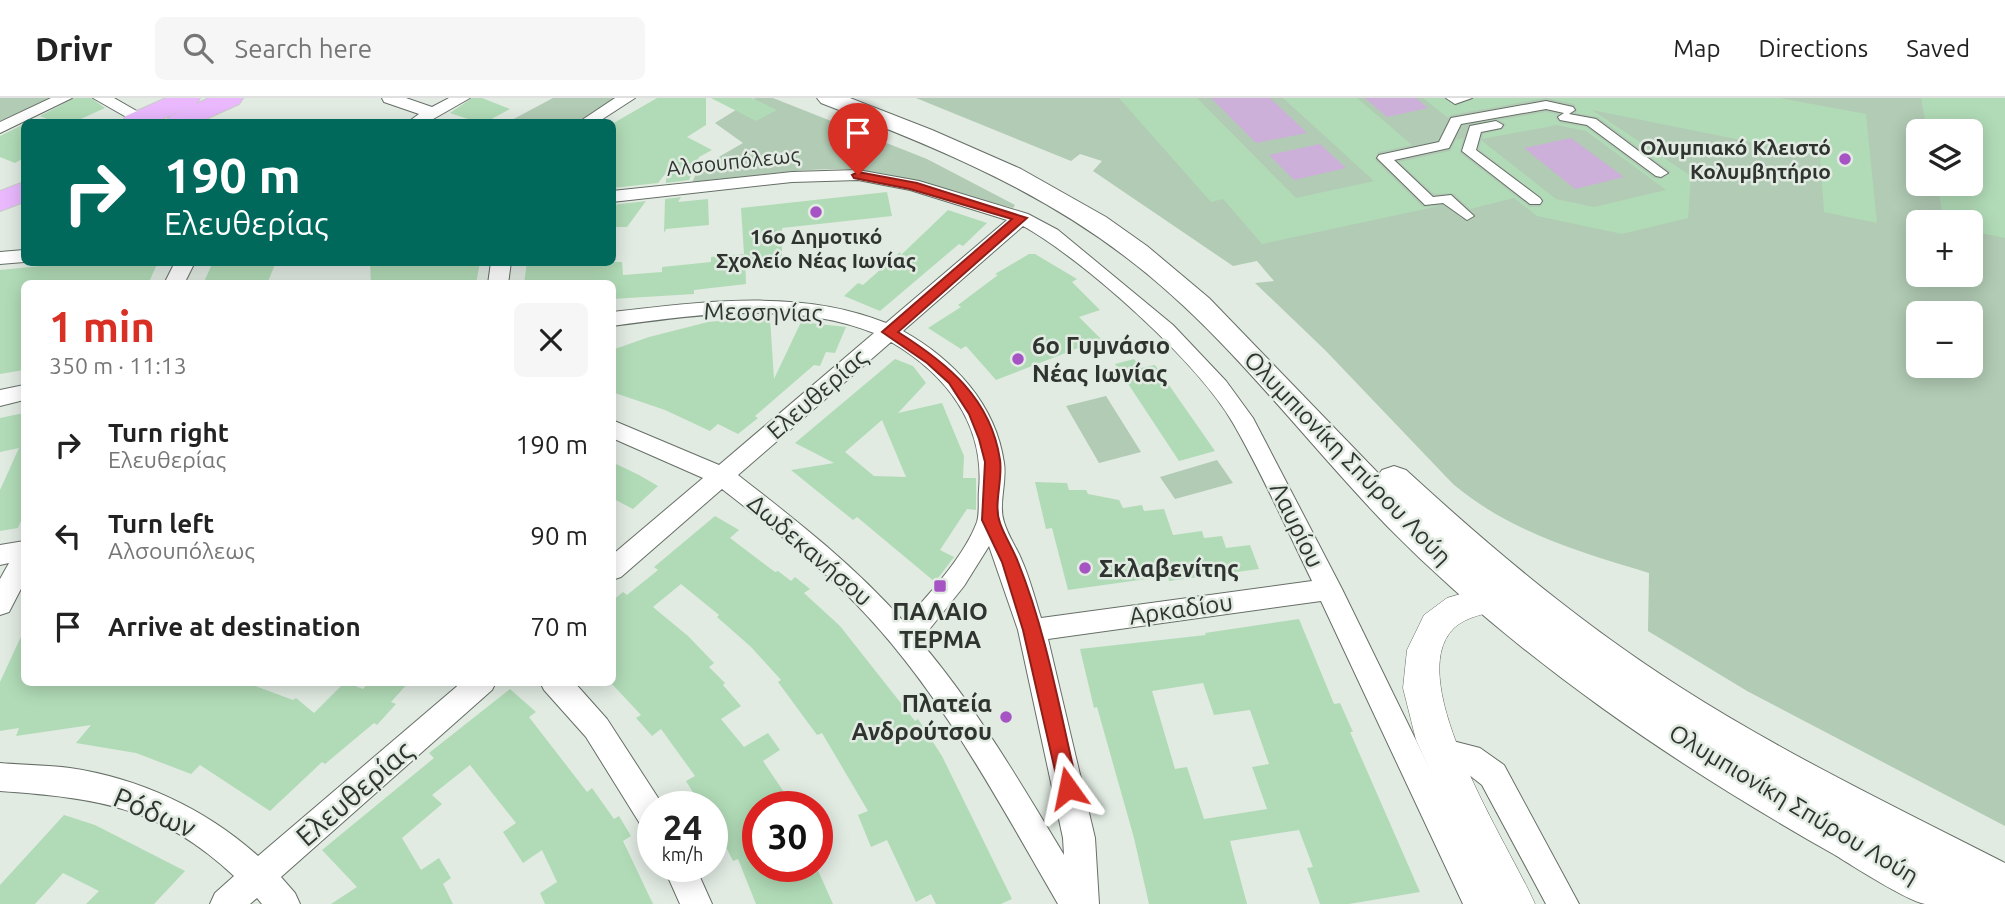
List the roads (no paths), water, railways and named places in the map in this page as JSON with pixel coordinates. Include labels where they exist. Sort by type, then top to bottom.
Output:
[{"type":"main road","points":[[131,119],[166,98]]},
{"type":"main road","points":[[132,119],[187,98]]},
{"type":"main road","points":[[169,119],[213,98]]},
{"type":"main road","points":[[185,119],[230,98]]},
{"type":"main road","name":"Ολυμπιονίκη Σπύρου Λούη","points":[[829,98],[946,143],[1024,179],[1124,241],[1208,313],[1395,513],[1492,599],[1609,690],[1703,753],[1817,821],[1968,904]]},
{"type":"main road","name":"Ολυμπιονίκη Σπύρου Λούη","points":[[863,98],[970,140],[1037,170],[1122,220],[1210,287],[1366,452],[1424,508],[1574,634],[1707,726],[1874,820],[2005,887]]},
{"type":"street","points":[[0,128],[64,98]]},
{"type":"street","points":[[101,98],[128,119]]},
{"type":"street","points":[[390,98],[434,113]]},
{"type":"street","points":[[422,119],[462,98]]},
{"type":"street","points":[[592,119],[627,98]]},
{"type":"street","points":[[1452,98],[1466,98]]},
{"type":"street","points":[[1518,98],[1591,122],[1661,173]]},
{"type":"street","points":[[1467,216],[1446,198],[1430,202],[1384,158],[1444,145],[1456,121],[1546,105],[1567,114]]},
{"type":"street","points":[[1535,201],[1469,151],[1475,129],[1550,114],[1567,114]]},
{"type":"street","name":"Αλσουπόλεως","points":[[616,197],[792,177],[858,175],[912,185],[1021,218]]},
{"type":"street","name":"Ελευθερίας","points":[[616,567],[1021,218]]},
{"type":"street","name":"Λαυρίου","points":[[1021,218],[1051,234],[1166,330],[1218,386],[1242,418],[1262,452],[1480,904]]},
{"type":"street","points":[[0,258],[21,256]]},
{"type":"street","name":"Μεσσηνίας","points":[[617,320],[711,308],[776,307],[837,314],[889,332],[943,369],[963,392],[976,414],[993,462],[990,520],[969,559],[946,592],[905,640]]},
{"type":"street","points":[[0,397],[21,394]]},
{"type":"street","name":"Δωδεκανήσου","points":[[616,430],[722,476],[838,568],[905,640],[990,760],[1076,904]]},
{"type":"street","name":"Μεσσηνίας","points":[[990,520],[1010,562],[1032,630],[1079,838],[1083,904]]},
{"type":"street","points":[[0,555],[21,552]]},
{"type":"street","points":[[0,604],[21,565]]},
{"type":"street","name":"Αρκαδίου","points":[[1032,630],[1329,589]]},
{"type":"street","points":[[1492,599],[1457,608],[1440,619],[1430,634],[1423,655],[1421,688],[1427,718],[1441,751],[1514,904]]},
{"type":"street","name":"Ελευθερίας","points":[[226,904],[477,686]]},
{"type":"street","points":[[559,686],[571,696],[637,792]]},
{"type":"street","points":[[1441,751],[1457,752],[1483,765],[1493,775],[1563,904]]},
{"type":"street","name":"Ρόδων","points":[[0,777],[72,782],[141,799],[199,827],[259,875],[284,904]]},
{"type":"street","points":[[686,882],[696,904]]},
{"type":"place","name":"Ολυμπιακό Κλειστό Κολυμβητήριο","points":[[1845,159]]},
{"type":"place","name":"16ο Δημοτικό Σχολείο Νέας Ιωνίας","points":[[816,212]]},
{"type":"place","name":"6ο Γυμνάσιο Νέας Ιωνίας","points":[[1018,359]]},
{"type":"place","name":"Σκλαβενίτης","points":[[1085,568]]},
{"type":"place","name":"ΠΑΛΑΙΟ ΤΕΡΜΑ","points":[[940,586]]},
{"type":"place","name":"Πλατεία Ανδρούτσου","points":[[1006,717]]}]
